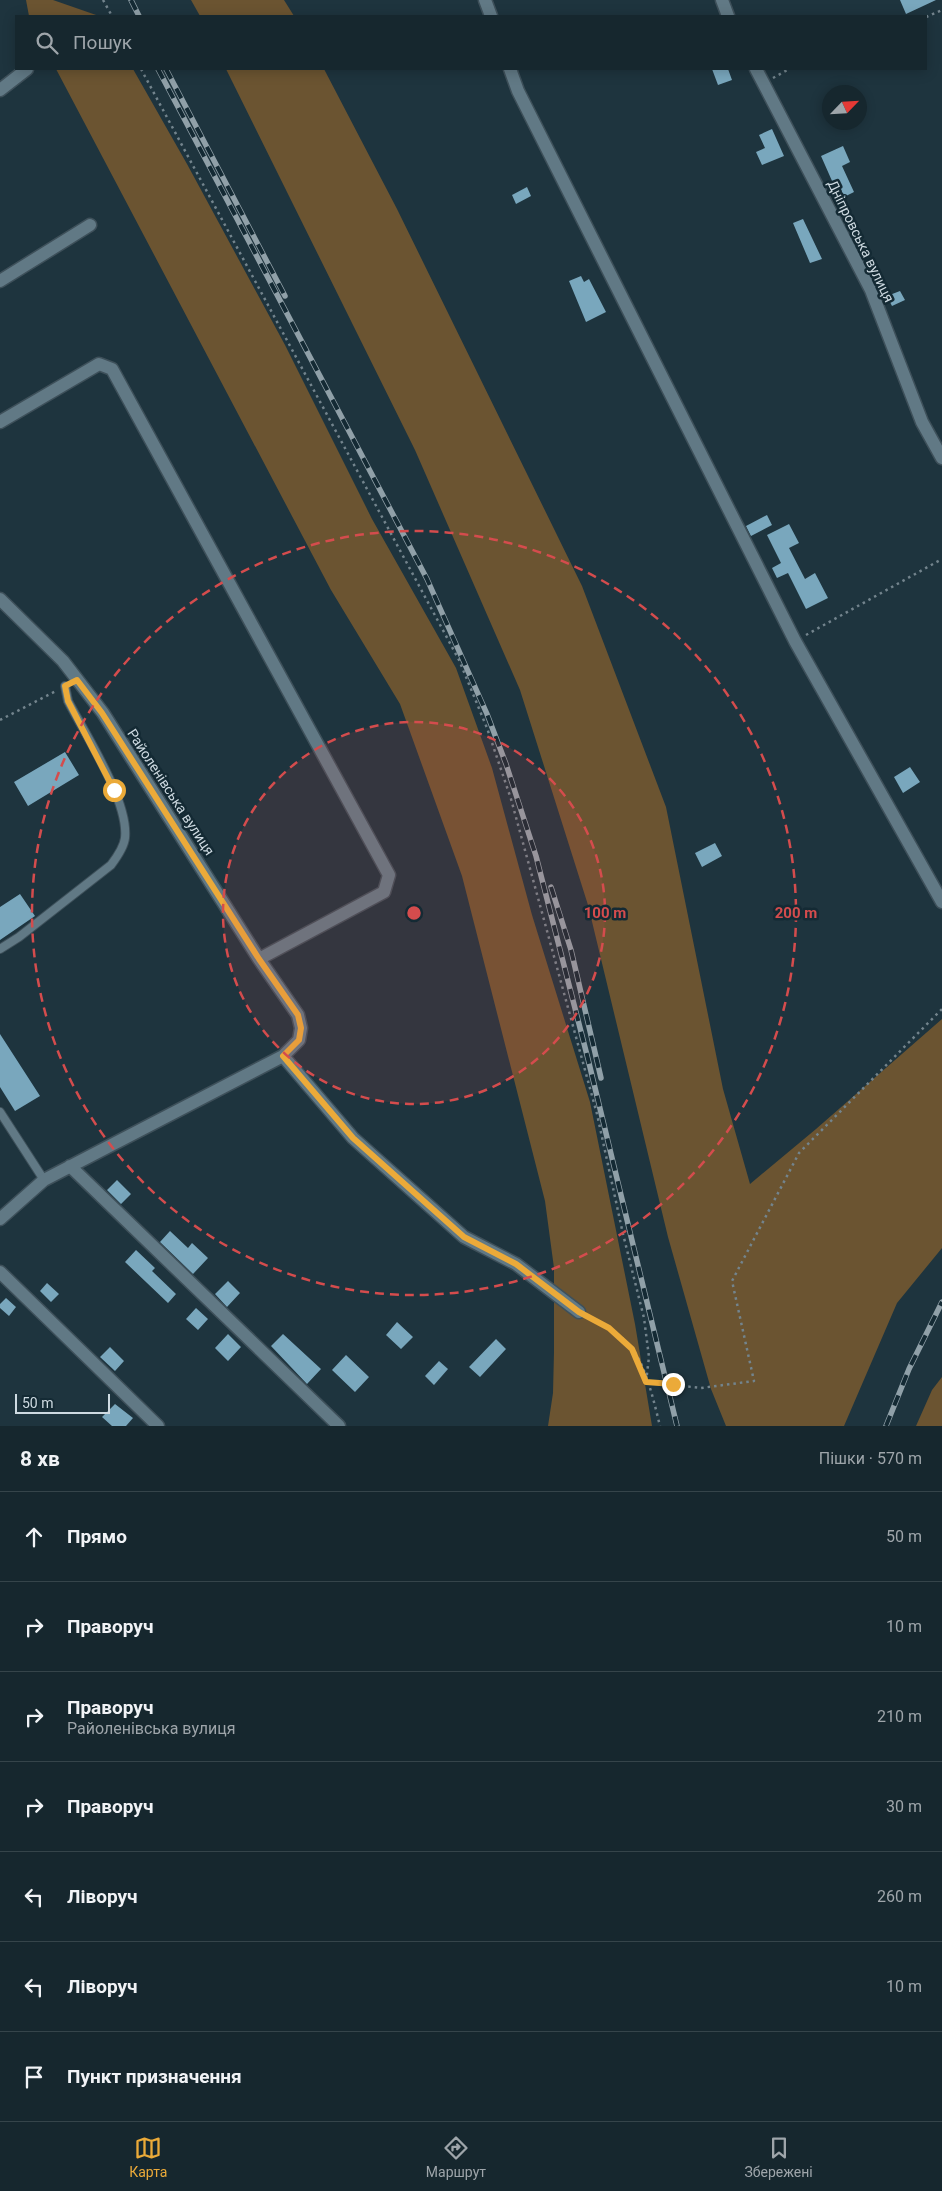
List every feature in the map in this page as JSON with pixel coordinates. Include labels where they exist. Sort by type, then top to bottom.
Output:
[{"type":"street","points":[[485,0],[491,15]]},
{"type":"street","points":[[722,0],[728,15]]},
{"type":"street","points":[[0,90],[26,70]]},
{"type":"street","points":[[510,70],[518,91],[795,641],[942,902]]},
{"type":"street","name":"Дніпровська вулиця","points":[[757,70],[870,290],[922,422],[942,458]]},
{"type":"street","points":[[0,282],[90,225]]},
{"type":"street","points":[[0,422],[99,364],[112,368],[389,875],[384,892],[259,959]]},
{"type":"street","name":"Райоленівська вулиця","points":[[0,600],[62,661],[71,683],[102,713],[259,959],[298,1015],[301,1028],[299,1040],[283,1056]]},
{"type":"street","points":[[0,1219],[44,1180],[283,1056],[353,1138],[464,1237],[516,1264],[579,1312]]},
{"type":"street","points":[[70,1166],[339,1426]]},
{"type":"street","points":[[0,1272],[158,1426]]},
{"type":"lane","points":[[0,949],[19,938],[111,865],[119,855],[125,838],[123,816],[114,790],[68,701],[71,683]]},
{"type":"lane","points":[[0,1112],[44,1180]]},
{"type":"path","points":[[103,0],[111,15]]},
{"type":"path","points":[[927,17],[942,10]]},
{"type":"path","points":[[142,70],[454,653],[487,728],[511,799],[597,1114],[622,1234],[644,1318],[649,1356],[646,1382]]},
{"type":"path","points":[[766,87],[776,74],[786,70]]},
{"type":"path","points":[[795,641],[942,559]]},
{"type":"path","points":[[0,720],[71,683]]},
{"type":"path","points":[[646,1382],[701,1388],[754,1381],[732,1281],[799,1153],[942,1009]]},
{"type":"path","points":[[579,1312],[609,1328],[632,1349],[646,1382],[660,1426]]},
{"type":"shaded area","points":[[26,0],[53,0],[96,15],[29,15]]},
{"type":"shaded area","points":[[191,0],[284,0],[293,15],[199,15]]},
{"type":"shaded area","points":[[57,70],[134,70],[285,345],[372,519],[456,668],[492,768],[532,915],[590,1102],[635,1324],[652,1426],[548,1426],[553,1393],[554,1268],[545,1201],[462,876],[400,704],[331,590]]},
{"type":"shaded area","points":[[226,70],[325,70],[397,209],[582,586],[666,807],[723,1089],[750,1184],[942,1019],[942,1248],[897,1303],[844,1426],[726,1426],[711,1389],[668,1237],[588,905],[520,690],[415,450]]},
{"type":"shaded area","points":[[942,1377],[942,1426],[916,1426],[932,1390]]},
{"type":"building","points":[[900,0],[936,0],[906,14]]},
{"type":"building","points":[[712,70],[728,70],[732,80],[718,85]]},
{"type":"building","points":[[772,129],[784,156],[762,165],[756,152],[765,148],[759,135]]},
{"type":"building","points":[[843,146],[850,162],[842,166],[854,192],[840,199],[821,156]]},
{"type":"building","points":[[527,187],[531,196],[516,204],[512,195]]},
{"type":"building","points":[[803,219],[822,259],[810,263],[793,223]]},
{"type":"building","points":[[581,276],[584,282],[589,279],[606,312],[586,322],[569,281]]},
{"type":"building","points":[[900,291],[905,300],[892,306],[887,296]]},
{"type":"building","points":[[767,515],[772,525],[751,536],[746,526]]},
{"type":"building","points":[[789,524],[799,543],[789,548],[805,579],[815,573],[828,598],[806,609],[788,573],[777,578],[772,568],[781,563],[767,535]]},
{"type":"building","points":[[65,752],[79,775],[28,806],[14,782]]},
{"type":"building","points":[[910,767],[920,782],[903,793],[894,777]]},
{"type":"building","points":[[715,843],[722,856],[702,867],[695,853]]},
{"type":"building","points":[[20,894],[35,916],[0,940],[0,907]]},
{"type":"building","points":[[0,1034],[40,1096],[15,1111],[0,1087]]},
{"type":"building","points":[[117,1180],[131,1194],[121,1204],[107,1190]]},
{"type":"building","points":[[170,1231],[188,1248],[192,1243],[208,1258],[193,1274],[160,1242]]},
{"type":"building","points":[[136,1250],[155,1268],[152,1271],[176,1294],[168,1303],[125,1262]]},
{"type":"building","points":[[228,1281],[240,1293],[227,1307],[215,1294]]},
{"type":"building","points":[[47,1283],[59,1294],[51,1302],[40,1291]]},
{"type":"building","points":[[6,1298],[16,1307],[9,1316],[0,1308],[0,1304]]},
{"type":"building","points":[[196,1308],[208,1319],[198,1330],[186,1319]]},
{"type":"building","points":[[397,1322],[413,1337],[401,1349],[386,1335]]},
{"type":"building","points":[[228,1334],[241,1347],[228,1361],[215,1348]]},
{"type":"building","points":[[283,1334],[321,1369],[307,1384],[271,1346]]},
{"type":"building","points":[[496,1339],[506,1349],[480,1377],[469,1367]]},
{"type":"building","points":[[110,1347],[124,1361],[115,1371],[100,1357]]},
{"type":"building","points":[[346,1355],[369,1377],[355,1392],[332,1370]]},
{"type":"building","points":[[439,1361],[448,1369],[434,1385],[425,1376]]},
{"type":"building","points":[[115,1404],[133,1418],[126,1426],[112,1426],[102,1417]]},
{"type":"railway","points":[[131,0],[138,15]]},
{"type":"railway","points":[[159,70],[427,579],[487,714],[506,764],[536,856],[588,1059],[677,1426]]},
{"type":"railway","points":[[167,70],[285,296]]},
{"type":"railway","points":[[551,887],[571,950],[601,1078]]},
{"type":"railway","points":[[886,1426],[909,1369],[942,1302]]},
{"type":"route","points":[[114,790],[68,701],[65,686],[77,680],[102,713],[259,959],[298,1015],[301,1028],[299,1040],[283,1056],[353,1138],[464,1237],[516,1264],[579,1312],[609,1328],[632,1349],[646,1382],[673,1384]]}]
